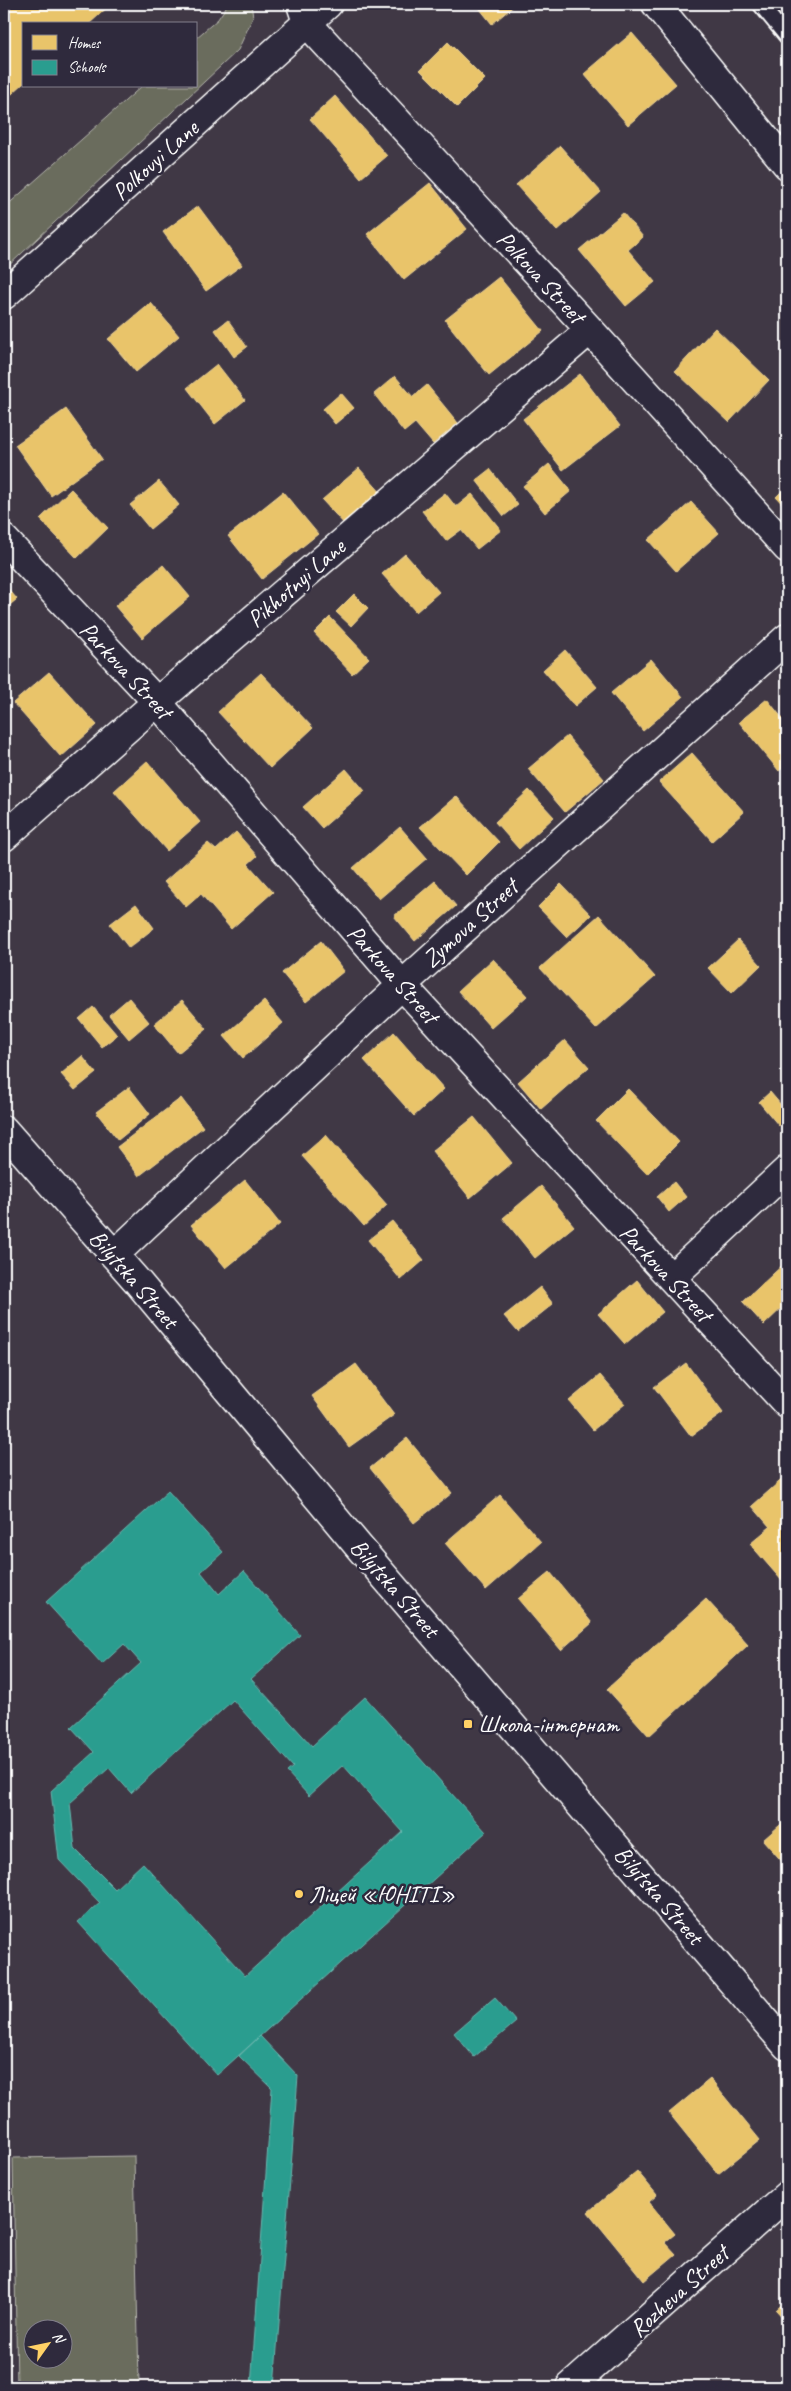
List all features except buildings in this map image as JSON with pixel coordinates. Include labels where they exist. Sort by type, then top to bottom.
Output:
[{"type":"street","name":"Polkovyi Lane","points":[[4,295],[304,13],[328,4]]},
{"type":"street","points":[[656,4],[787,165]]},
{"type":"street","name":"Polkova Street","points":[[304,13],[787,548]]},
{"type":"street","name":"Pikhotnyi Lane","points":[[4,837],[157,702],[590,330]]},
{"type":"street","name":"Parkova Street","points":[[4,539],[157,702],[402,985],[787,1404]]},
{"type":"street","name":"Zymova Street","points":[[114,1255],[402,985],[787,638]]},
{"type":"street","name":"Bilytska Street","points":[[4,1130],[114,1255],[359,1547],[787,2046]]},
{"type":"street","points":[[671,1278],[787,1170]]},
{"type":"street","name":"Rozheva Street","points":[[570,2387],[787,2195]]},
{"type":"lane","points":[[760,4],[787,37]]},
{"type":"green space","points":[[228,4],[251,4],[253,17],[238,50],[198,88],[198,36],[218,19]]},
{"type":"green space","points":[[140,88],[198,88],[4,270],[4,208]]},
{"type":"green space","points":[[134,2156],[139,2384],[17,2387],[13,2158]]},
{"type":"place","name":"Школа-інтернат","points":[[468,1724]]},
{"type":"place","name":"Ліцей «ЮНІТІ»","points":[[299,1894]]}]
